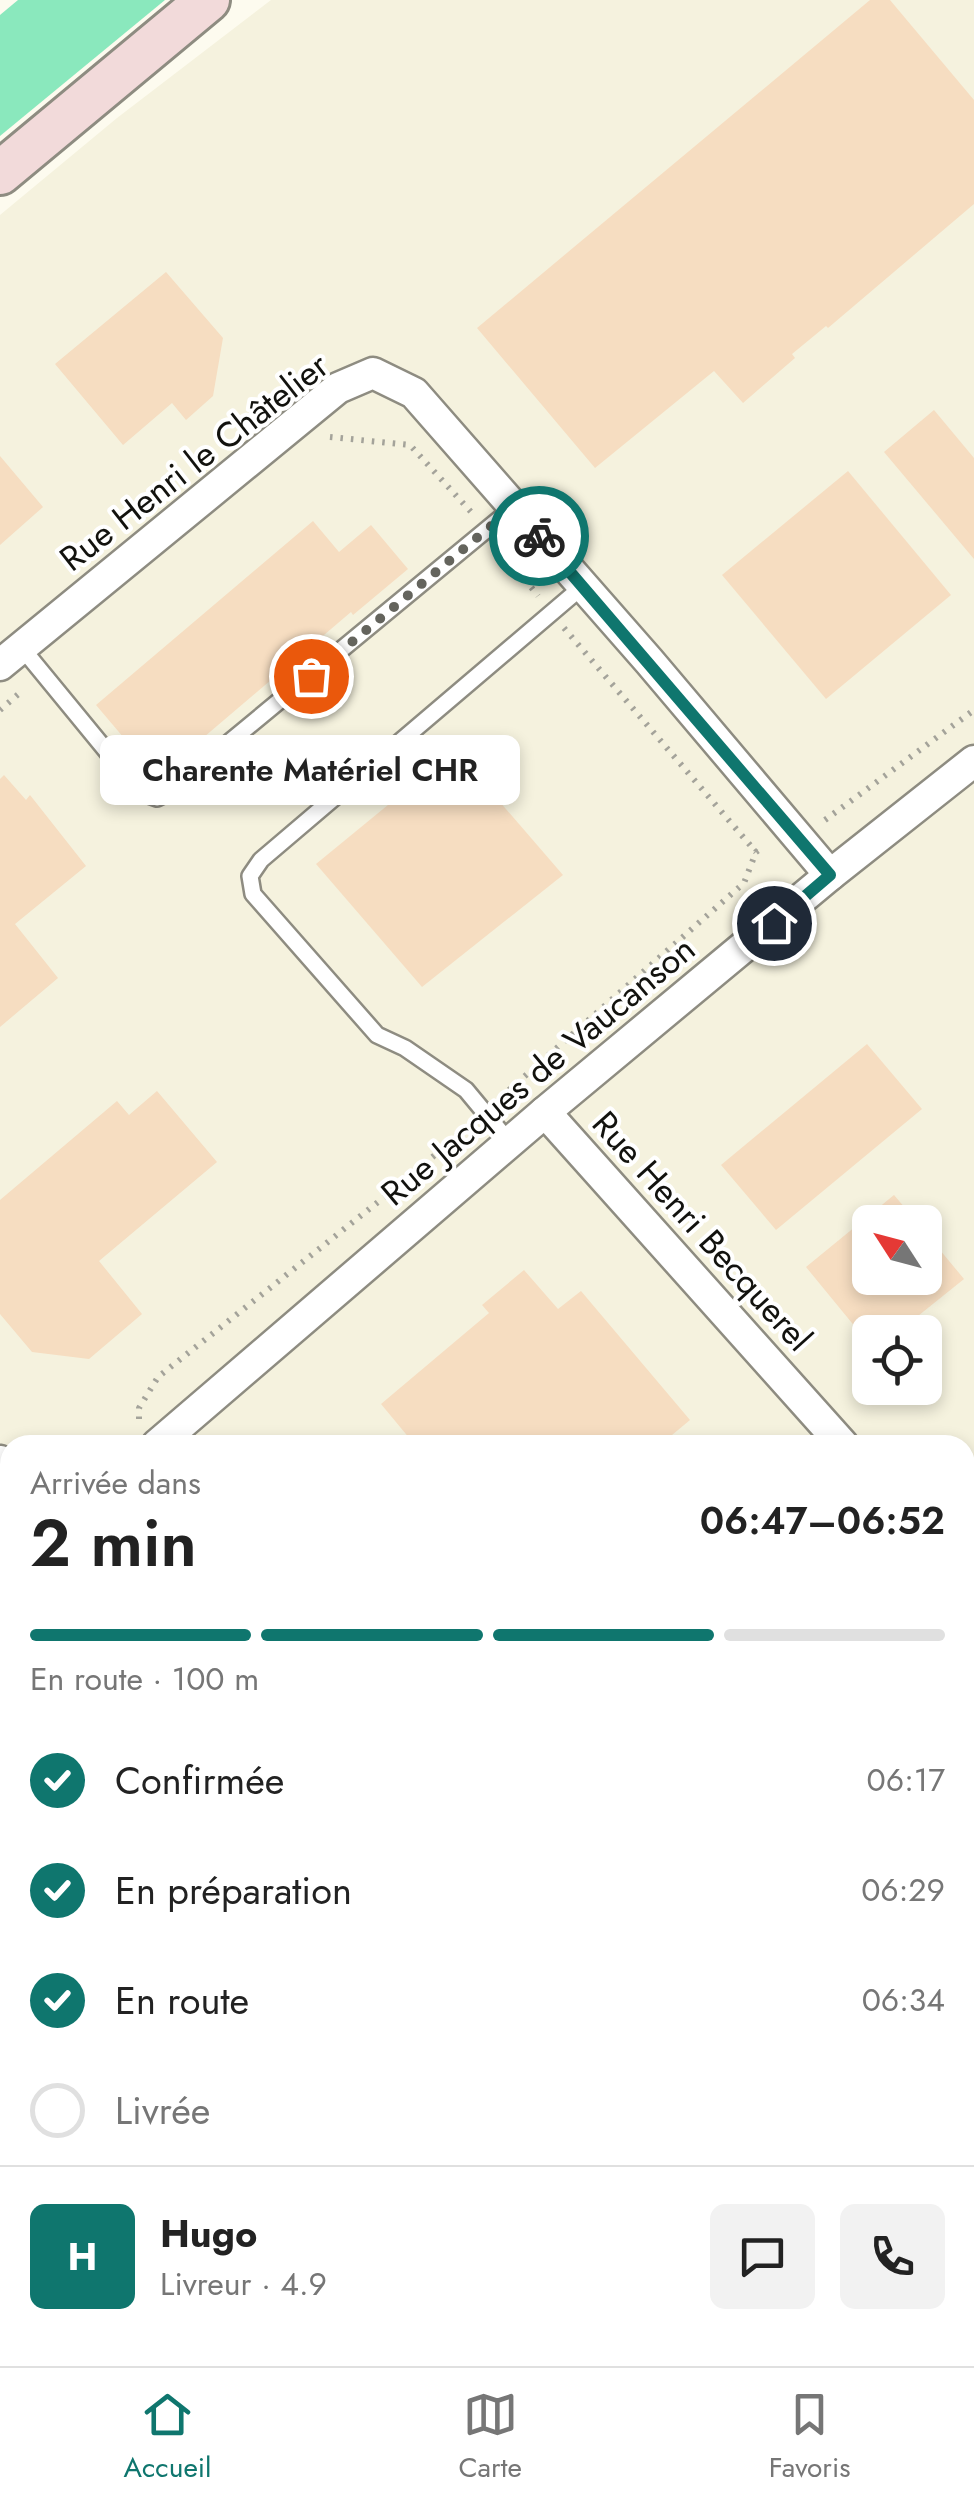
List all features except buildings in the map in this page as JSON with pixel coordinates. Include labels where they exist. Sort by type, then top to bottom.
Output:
[{"type":"street","points":[[0,174],[208,0]]},
{"type":"street","name":"Rue Henri le Châtelier","points":[[11,656],[338,388],[373,374],[414,392],[830,875]]},
{"type":"street","name":"Rue Jacques de Vaucanson","points":[[149,1435],[974,761]]},
{"type":"street","name":"Rue Henri Becquerel","points":[[546,1112],[834,1435]]},
{"type":"lane","points":[[11,656],[132,782],[157,798],[514,507]]},
{"type":"lane","points":[[510,1143],[466,1090],[441,1070],[377,1035],[253,894],[250,876],[261,860],[583,586]]},
{"type":"path","points":[[148,1435],[140,1408],[158,1377],[412,1175],[744,883],[756,852],[790,827],[830,819],[974,710]]},
{"type":"shaded area","points":[[271,0],[974,0],[974,1435],[0,1435],[0,215],[117,118]]},
{"type":"green space","points":[[18,0],[165,0],[0,136],[0,15]]},
{"type":"way so far","points":[[311,676],[514,507],[539,536]]},
{"type":"place","name":"Charente Matériel CHR","points":[[311,676]]},
{"type":"route","points":[[539,536],[830,875],[774,923]]}]
